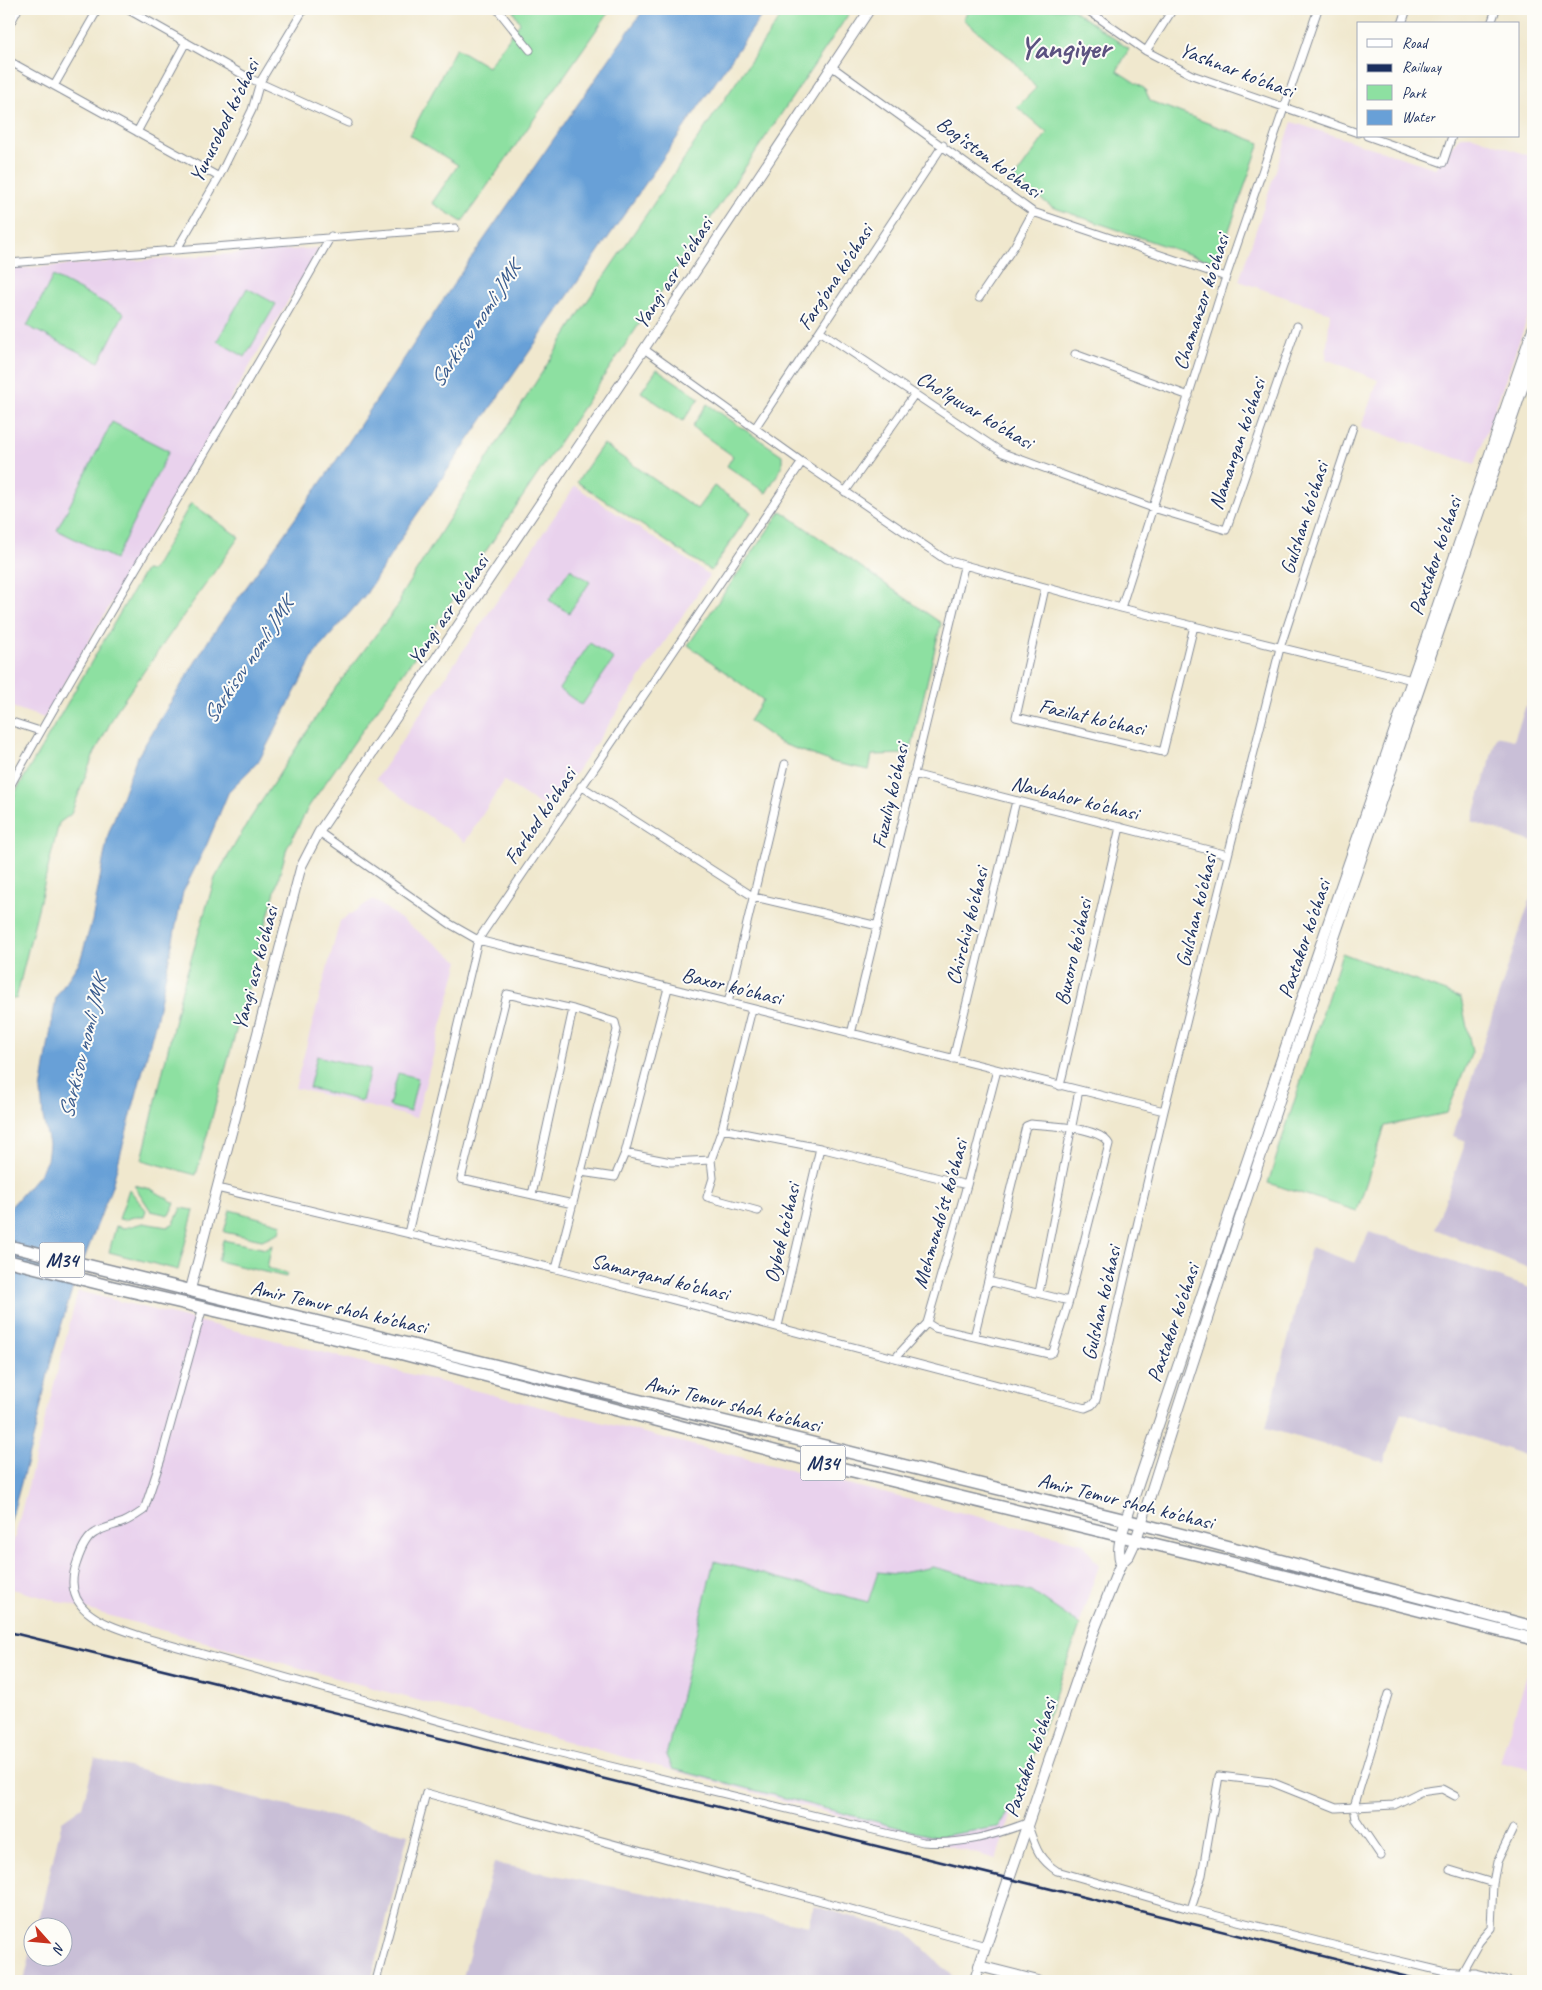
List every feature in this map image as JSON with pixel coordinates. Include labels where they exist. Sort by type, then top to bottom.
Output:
[{"type":"highway","name":"Amir Temur shoh ko'chasi","points":[[9,1246],[116,1274],[1126,1520],[1533,1627]]},
{"type":"highway","name":"Amir Temur shoh ko'chasi","points":[[9,1260],[113,1287],[399,1353],[828,1464],[1533,1639]]},
{"type":"highway","points":[[828,1464],[831,1447]]},
{"type":"main road","name":"Paxtakor ko'chasi","points":[[979,1966],[1093,1633],[1121,1563],[1136,1540],[1533,329]]},
{"type":"main road","name":"Paxtakor ko'chasi","points":[[1121,1563],[1118,1553],[1126,1520],[1417,681],[1533,357]]},
{"type":"main road","points":[[979,1966],[1038,1981]]},
{"type":"street","points":[[9,26],[18,9]]},
{"type":"street","points":[[54,86],[98,9]]},
{"type":"street","points":[[127,9],[260,82],[348,123]]},
{"type":"street","name":"Yunusobod ko'chasi","points":[[177,249],[219,177],[252,110],[260,82],[304,9]]},
{"type":"street","points":[[497,9],[530,50]]},
{"type":"street","name":"Yangi asr ko'chasi","points":[[190,1291],[301,867],[319,832],[870,9]]},
{"type":"street","name":"Yashnar ko'chasi","points":[[1086,9],[1146,50],[1192,75],[1357,133]]},
{"type":"street","points":[[1146,50],[1173,9]]},
{"type":"street","name":"Chamanzor ko'chasi","points":[[1121,608],[1226,278],[1286,108],[1318,9]]},
{"type":"street","points":[[1403,22],[1407,9]]},
{"type":"street","points":[[1492,22],[1496,9]]},
{"type":"street","points":[[137,132],[186,42]]},
{"type":"street","points":[[9,61],[219,177]]},
{"type":"street","name":"Bog‘iston ko'chasi","points":[[831,66],[943,145],[1033,212],[1226,278]]},
{"type":"street","points":[[1373,138],[1443,163],[1451,138]]},
{"type":"street","name":"Farg'ona ko'chasi","points":[[755,428],[943,145]]},
{"type":"street","points":[[979,298],[1015,245],[1033,212]]},
{"type":"street","points":[[9,263],[331,236],[455,228]]},
{"type":"street","points":[[9,788],[40,731],[266,352],[331,236]]},
{"type":"street","name":"Namangan ko'chasi","points":[[1153,508],[1226,530],[1297,326]]},
{"type":"street","name":"Cho‘lquvar ko'chasi","points":[[820,331],[914,395],[1003,452],[1153,508]]},
{"type":"street","points":[[644,349],[802,462],[946,560],[964,567],[1121,608],[1417,681]]},
{"type":"street","points":[[1075,354],[1188,396]]},
{"type":"street","points":[[845,492],[914,395]]},
{"type":"street","name":"Gulshan ko'chasi","points":[[1092,1405],[1096,1400],[1164,1111],[1280,648],[1353,427]]},
{"type":"street","name":"Farhod ko'chasi","points":[[408,1233],[478,940],[802,462]]},
{"type":"street","name":"Fuzuliy ko'chasi","points":[[851,1034],[964,567]]},
{"type":"street","name":"Fazilat ko'chasi","points":[[1045,588],[1016,717],[1163,752],[1194,626]]},
{"type":"street","points":[[9,721],[40,731]]},
{"type":"street","points":[[728,1003],[785,764]]},
{"type":"street","name":"Navbahor ko'chasi","points":[[913,774],[1228,855]]},
{"type":"street","points":[[581,786],[754,897],[878,926]]},
{"type":"street","name":"Chirchiq ko'chasi","points":[[953,1059],[1016,801]]},
{"type":"street","name":"Buxoro ko'chasi","points":[[1060,1086],[1120,827]]},
{"type":"street","name":"Baxor ko'chasi","points":[[319,832],[450,924],[478,940],[1164,1111]]},
{"type":"street","points":[[581,1172],[615,1177],[625,1153],[668,988]]},
{"type":"street","points":[[556,1269],[573,1204],[616,1030],[616,1022],[573,1009],[507,994],[461,1179],[573,1204]]},
{"type":"street","points":[[532,1195],[573,1009]]},
{"type":"street","points":[[752,1009],[722,1129],[711,1160],[713,1178],[707,1197],[758,1211]]},
{"type":"street","name":"Mehmondo'st ko'chasi","points":[[896,1357],[927,1322],[967,1185],[997,1070]]},
{"type":"street","points":[[1038,1293],[1079,1090]]},
{"type":"street","points":[[927,1322],[935,1328],[974,1337],[1049,1354],[1053,1352],[1069,1301],[1108,1144],[1103,1137],[1070,1127],[1031,1124],[1026,1126],[974,1337]]},
{"type":"street","points":[[722,1129],[820,1148],[967,1185]]},
{"type":"street","name":"Oybek ko'chasi","points":[[778,1326],[820,1148]]},
{"type":"street","points":[[625,1153],[671,1162],[711,1160]]},
{"type":"street","name":"Samarqand ko‘chasi","points":[[217,1188],[556,1269],[1085,1408],[1092,1405]]},
{"type":"street","points":[[988,1281],[1069,1301]]},
{"type":"street","points":[[203,1307],[161,1459],[144,1510],[124,1522],[93,1533],[83,1547],[77,1562],[72,1579],[76,1598],[95,1620],[146,1638],[532,1747],[923,1842],[944,1844],[982,1838],[1027,1823],[1037,1852],[1044,1863],[1057,1871],[1191,1909],[1441,1971],[1461,1974],[1474,1973],[1508,1981]]},
{"type":"street","points":[[1381,1856],[1356,1820],[1354,1807],[1388,1694]]},
{"type":"street","points":[[1191,1909],[1202,1875],[1219,1776],[1271,1782],[1336,1808],[1394,1805],[1420,1792],[1442,1790],[1455,1796]]},
{"type":"street","points":[[376,1981],[426,1793],[986,1946]]},
{"type":"street","points":[[1461,1974],[1479,1942],[1490,1928],[1493,1883],[1497,1862],[1513,1829]]},
{"type":"street","points":[[1450,1870],[1493,1883]]},
{"type":"street","points":[[974,1981],[979,1966]]},
{"type":"shaded area","points":[[1292,122],[1435,168],[1458,138],[1479,138],[1533,157],[1533,303],[1475,464],[1361,427],[1378,380],[1326,359],[1330,313],[1239,281]]},
{"type":"shaded area","points":[[319,248],[44,718],[9,706],[9,269]]},
{"type":"shaded area","points":[[575,486],[710,575],[550,811],[504,781],[465,842],[376,779]]},
{"type":"shaded area","points":[[1528,699],[1533,701],[1533,842],[1472,822],[1497,736],[1514,740]]},
{"type":"shaded area","points":[[1533,890],[1533,1270],[1435,1229],[1466,1141],[1453,1136]]},
{"type":"shaded area","points":[[373,899],[459,961],[416,1118],[295,1088],[340,921]]},
{"type":"shaded area","points":[[1369,1232],[1533,1289],[1533,1458],[1401,1412],[1384,1462],[1266,1428],[1311,1247],[1355,1263]]},
{"type":"shaded area","points":[[78,1291],[1083,1543],[1099,1566],[996,1859],[9,1588],[9,1559]]},
{"type":"shaded area","points":[[1531,1662],[1533,1663],[1533,1770],[1500,1761]]},
{"type":"shaded area","points":[[95,1758],[180,1781],[408,1834],[371,1981],[24,1981],[27,1968],[72,1968],[72,1918],[39,1918],[62,1821],[82,1807]]},
{"type":"shaded area","points":[[494,1863],[809,1926],[814,1906],[906,1932],[956,1981],[462,1981]]},
{"type":"green space","points":[[512,9],[611,9],[462,222],[432,203],[458,165],[410,135],[456,48],[488,67],[520,23]]},
{"type":"green space","points":[[786,9],[852,9],[413,659],[309,806],[287,848],[196,1175],[142,1160],[182,989],[215,878],[250,819],[336,687],[400,603],[401,595],[586,303]]},
{"type":"green space","points":[[970,9],[1072,9],[1129,49],[1117,71],[1145,89],[1150,101],[1260,143],[1217,264],[1052,207],[1014,179],[1047,133],[1017,107],[1036,88],[1015,62],[963,19]]},
{"type":"green space","points":[[53,276],[124,313],[99,362],[27,326]]},
{"type":"green space","points":[[247,288],[276,304],[245,357],[217,341]]},
{"type":"green space","points":[[657,369],[699,398],[683,421],[641,392]]},
{"type":"green space","points":[[707,404],[782,455],[782,467],[766,493],[727,466],[733,456],[692,427]]},
{"type":"green space","points":[[112,422],[169,451],[115,559],[57,530]]},
{"type":"green space","points":[[603,444],[697,509],[714,486],[751,512],[711,571],[577,482]]},
{"type":"green space","points":[[191,503],[239,537],[118,708],[93,756],[71,814],[59,823],[16,999],[9,997],[9,817],[15,793],[145,570],[152,571]]},
{"type":"green space","points":[[781,511],[941,623],[910,754],[872,755],[869,770],[835,763],[780,743],[749,721],[763,700],[688,645]]},
{"type":"green space","points":[[570,569],[590,582],[569,613],[549,600]]},
{"type":"green space","points":[[590,643],[614,659],[582,705],[559,689]]},
{"type":"green space","points":[[1342,953],[1461,998],[1472,1052],[1447,1113],[1385,1126],[1357,1211],[1268,1183]]},
{"type":"green space","points":[[317,1056],[370,1069],[362,1101],[309,1088]]},
{"type":"green space","points":[[398,1073],[418,1078],[410,1112],[389,1106]]},
{"type":"green space","points":[[134,1185],[151,1189],[175,1203],[169,1215],[151,1211]]},
{"type":"green space","points":[[129,1189],[146,1210],[144,1217],[119,1219]]},
{"type":"green space","points":[[181,1208],[194,1210],[178,1270],[109,1252],[116,1226],[124,1228],[143,1223],[167,1227],[174,1223]]},
{"type":"green space","points":[[230,1210],[282,1224],[280,1232],[262,1240],[224,1232]]},
{"type":"green space","points":[[223,1240],[266,1249],[272,1245],[267,1268],[287,1273],[286,1277],[218,1261]]},
{"type":"green space","points":[[714,1561],[868,1602],[878,1572],[895,1574],[933,1567],[1032,1592],[1080,1625],[1018,1800],[998,1827],[935,1837],[673,1769],[666,1756]]},
{"type":"water","name":"Sarkisov nomli JMK","points":[[644,9],[766,9],[411,523],[366,594],[315,653],[259,761],[229,791],[207,844],[183,892],[156,1021],[112,1186],[71,1293],[51,1360],[35,1432],[9,1527],[9,1209],[39,1175],[47,1160],[49,1144],[43,1117],[41,1091],[56,997],[80,961],[92,921],[108,835],[136,759],[210,638],[334,464],[469,261]]},
{"type":"railway","points":[[9,1632],[1424,1981]]},
{"type":"district","name":"Yangiyer","points":[[1065,47]]}]
